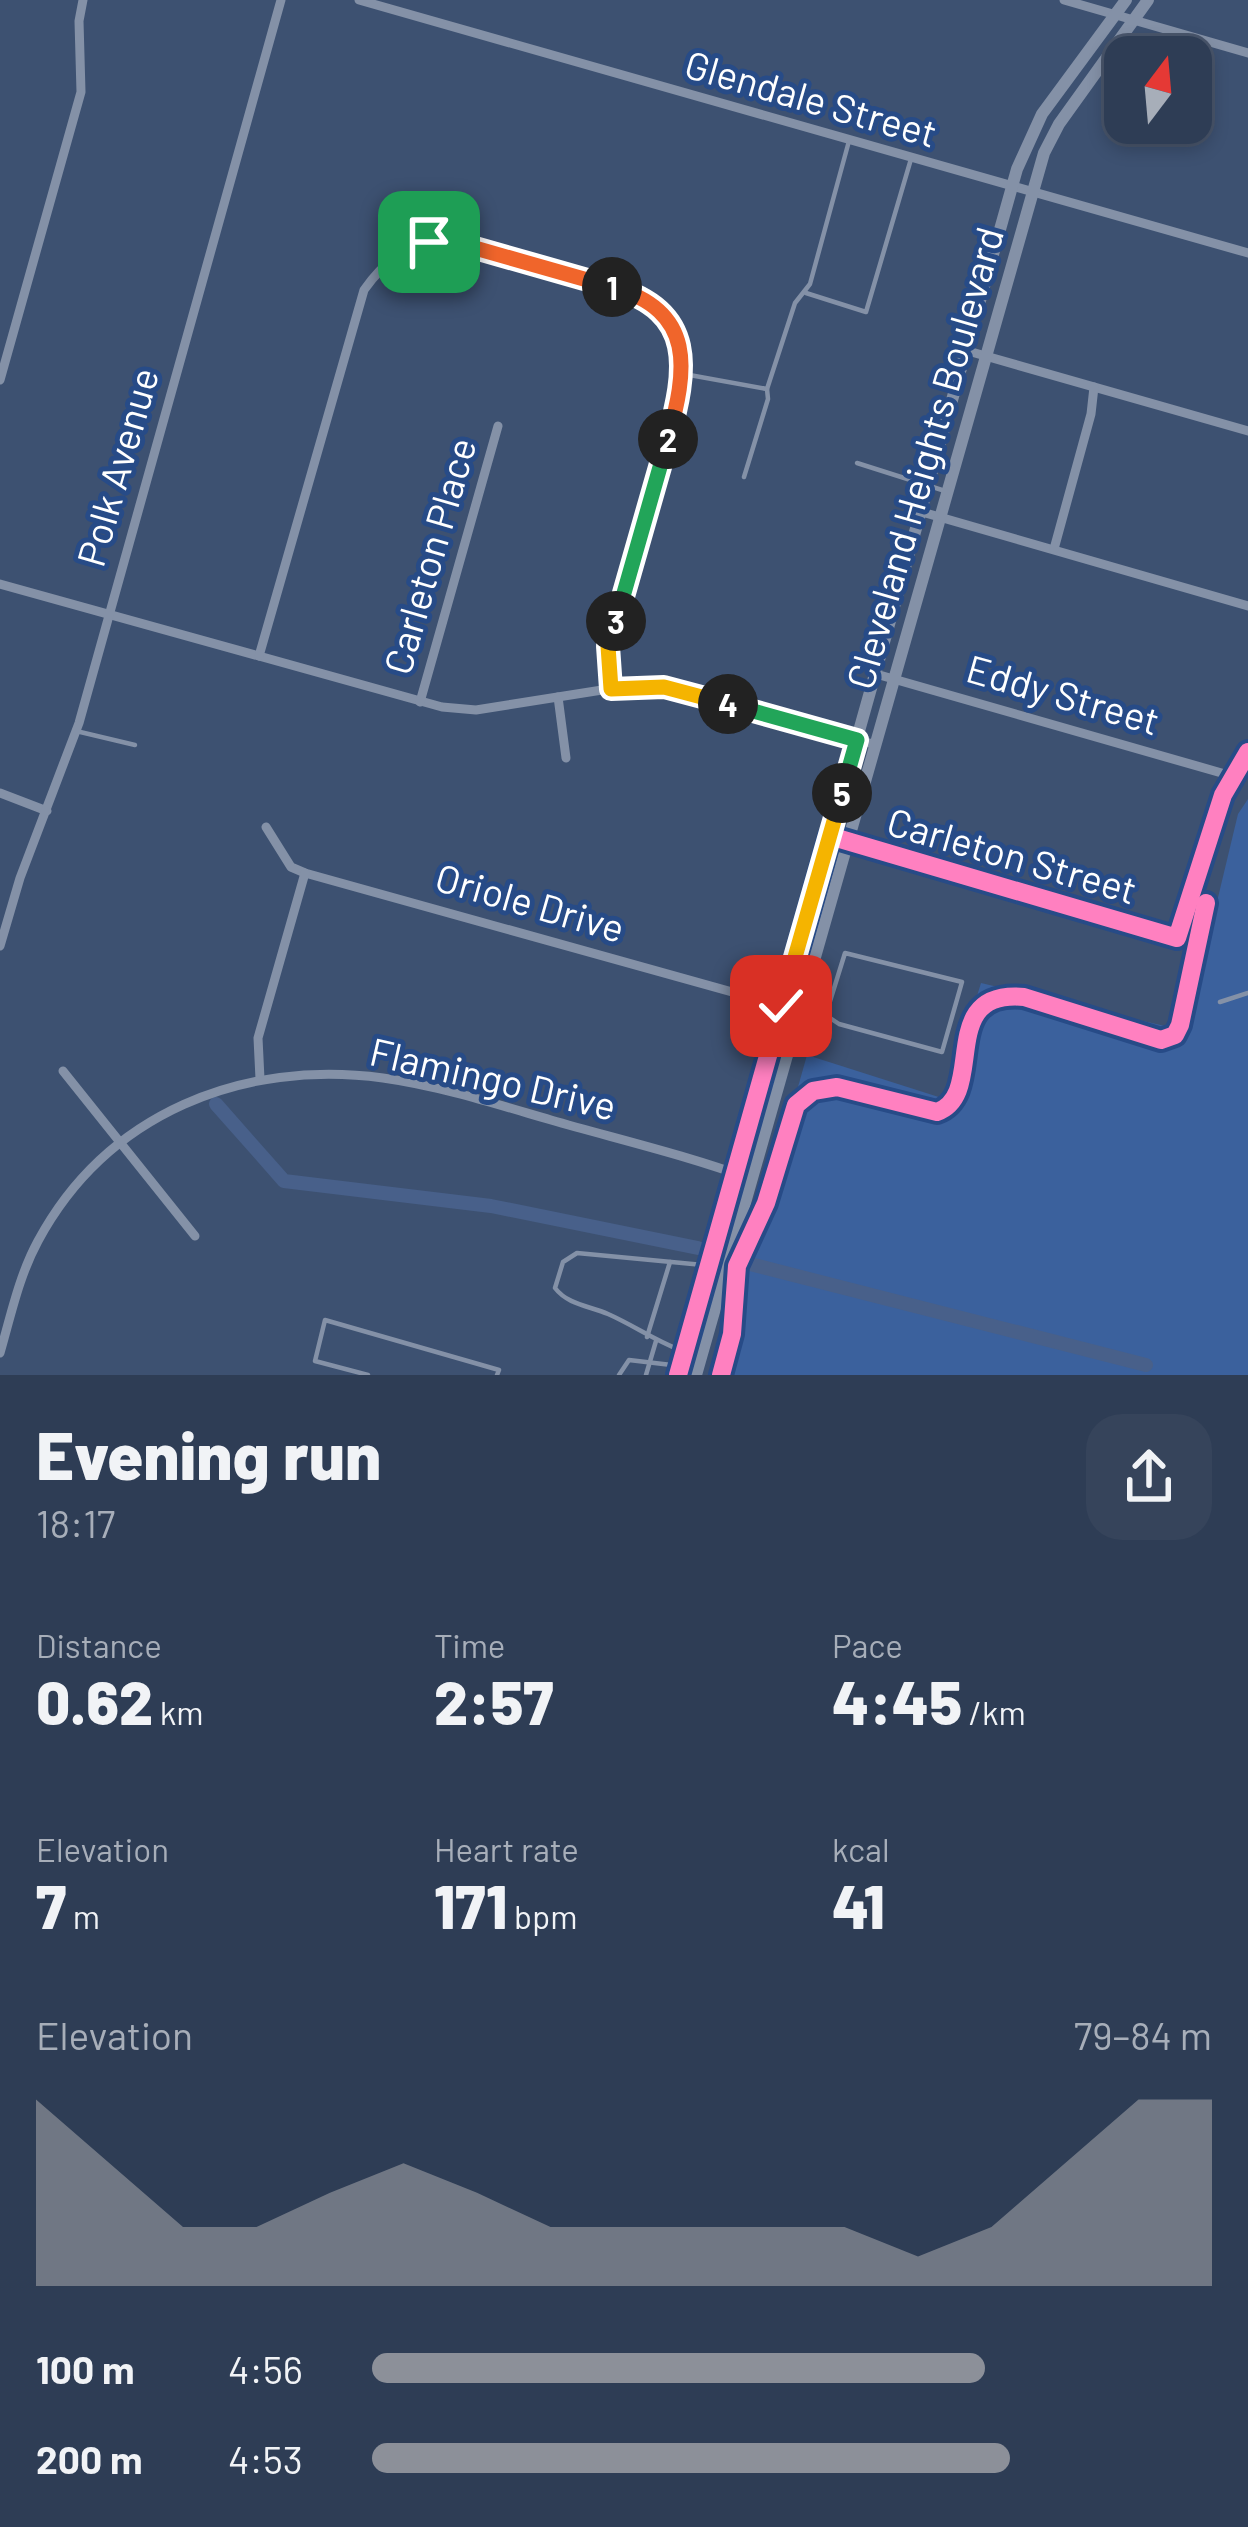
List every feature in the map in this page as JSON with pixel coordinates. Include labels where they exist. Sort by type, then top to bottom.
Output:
[{"type":"street","points":[[0,380],[81,92],[83,0]]},
{"type":"street","name":"Polk Avenue","points":[[0,946],[20,878],[76,731],[280,0]]},
{"type":"street","points":[[1064,0],[1248,53]]},
{"type":"street","name":"Cleveland Heights Boulevard","points":[[681,1364],[1025,145],[1042,114],[1126,0]]},
{"type":"street","name":"Cleveland Heights Boulevard","points":[[696,1375],[1044,152],[1148,0]]},
{"type":"street","name":"Glendale Street","points":[[364,1],[1248,253]]},
{"type":"street","points":[[260,656],[364,290],[380,267],[412,247],[447,242],[642,297],[672,329],[681,349],[684,374],[608,646],[611,689]]},
{"type":"street","points":[[968,351],[1248,431]]},
{"type":"street","points":[[1054,549],[1094,387]]},
{"type":"street","name":"Carleton Place","points":[[420,702],[497,426]]},
{"type":"street","points":[[922,512],[1248,606]]},
{"type":"street","points":[[0,584],[420,702],[476,710],[611,689],[664,687],[873,744]]},
{"type":"street","name":"Eddy Street","points":[[876,674],[1232,776]]},
{"type":"street","points":[[558,698],[566,758]]},
{"type":"street","points":[[1232,776],[1248,752]]},
{"type":"street","name":"Carleton Street","points":[[830,836],[1177,938],[1202,852],[1232,776]]},
{"type":"street","points":[[0,793],[47,811]]},
{"type":"street","points":[[260,1079],[258,1038],[305,872],[291,867],[266,827]]},
{"type":"street","name":"Oriole Drive","points":[[305,872],[781,1006],[799,1005]]},
{"type":"street","points":[[63,1071],[195,1236]]},
{"type":"street","name":"Flamingo Drive","points":[[0,1353],[36,1245],[64,1200],[118,1143],[184,1102],[260,1079],[324,1074],[422,1085],[752,1179]]},
{"type":"street","points":[[708,1267],[725,1272]]},
{"type":"street","points":[[681,1364],[701,1357]]},
{"type":"lane","points":[[744,477],[769,400],[767,389],[796,304],[806,293],[849,142]]},
{"type":"lane","points":[[806,293],[866,312],[910,159]]},
{"type":"lane","points":[[684,374],[767,389]]},
{"type":"lane","points":[[857,463],[948,491]]},
{"type":"lane","points":[[76,731],[135,746]]},
{"type":"lane","points":[[799,1005],[839,1024],[942,1052],[962,982],[845,952],[826,1014]]},
{"type":"lane","points":[[1220,1002],[1248,992]]},
{"type":"lane","points":[[681,1364],[656,1341],[611,1315],[557,1293],[559,1268],[577,1253],[708,1267]]},
{"type":"lane","points":[[647,1337],[670,1260]]},
{"type":"lane","points":[[368,1375],[315,1360],[325,1320],[499,1370],[497,1375]]},
{"type":"lane","points":[[646,1375],[656,1341]]},
{"type":"lane","points":[[619,1375],[629,1360],[681,1364]]},
{"type":"shaded area","points":[[1248,799],[1248,1375],[710,1375],[737,1267],[747,1268],[807,1055],[945,1099],[981,983],[1186,1031],[1238,814]]},
{"type":"waterway","points":[[216,1104],[284,1181],[491,1206],[698,1248]]},
{"type":"waterway","points":[[750,1264],[1146,1365]]},
{"type":"cycle path","points":[[678,1375],[830,836],[1177,938],[1223,795],[1248,752]]},
{"type":"cycle path","points":[[721,1375],[732,1334],[737,1266],[766,1203],[796,1105],[813,1091],[837,1087],[937,1112],[952,1102],[960,1085],[971,1025],[980,1009],[997,999],[1024,997],[1161,1040],[1175,1035],[1206,903]]},
{"type":"route","points":[[429,242],[461,244],[628,291],[660,312],[672,329],[681,349],[682,388],[608,646],[611,689],[664,687],[857,740],[781,1006]]}]
